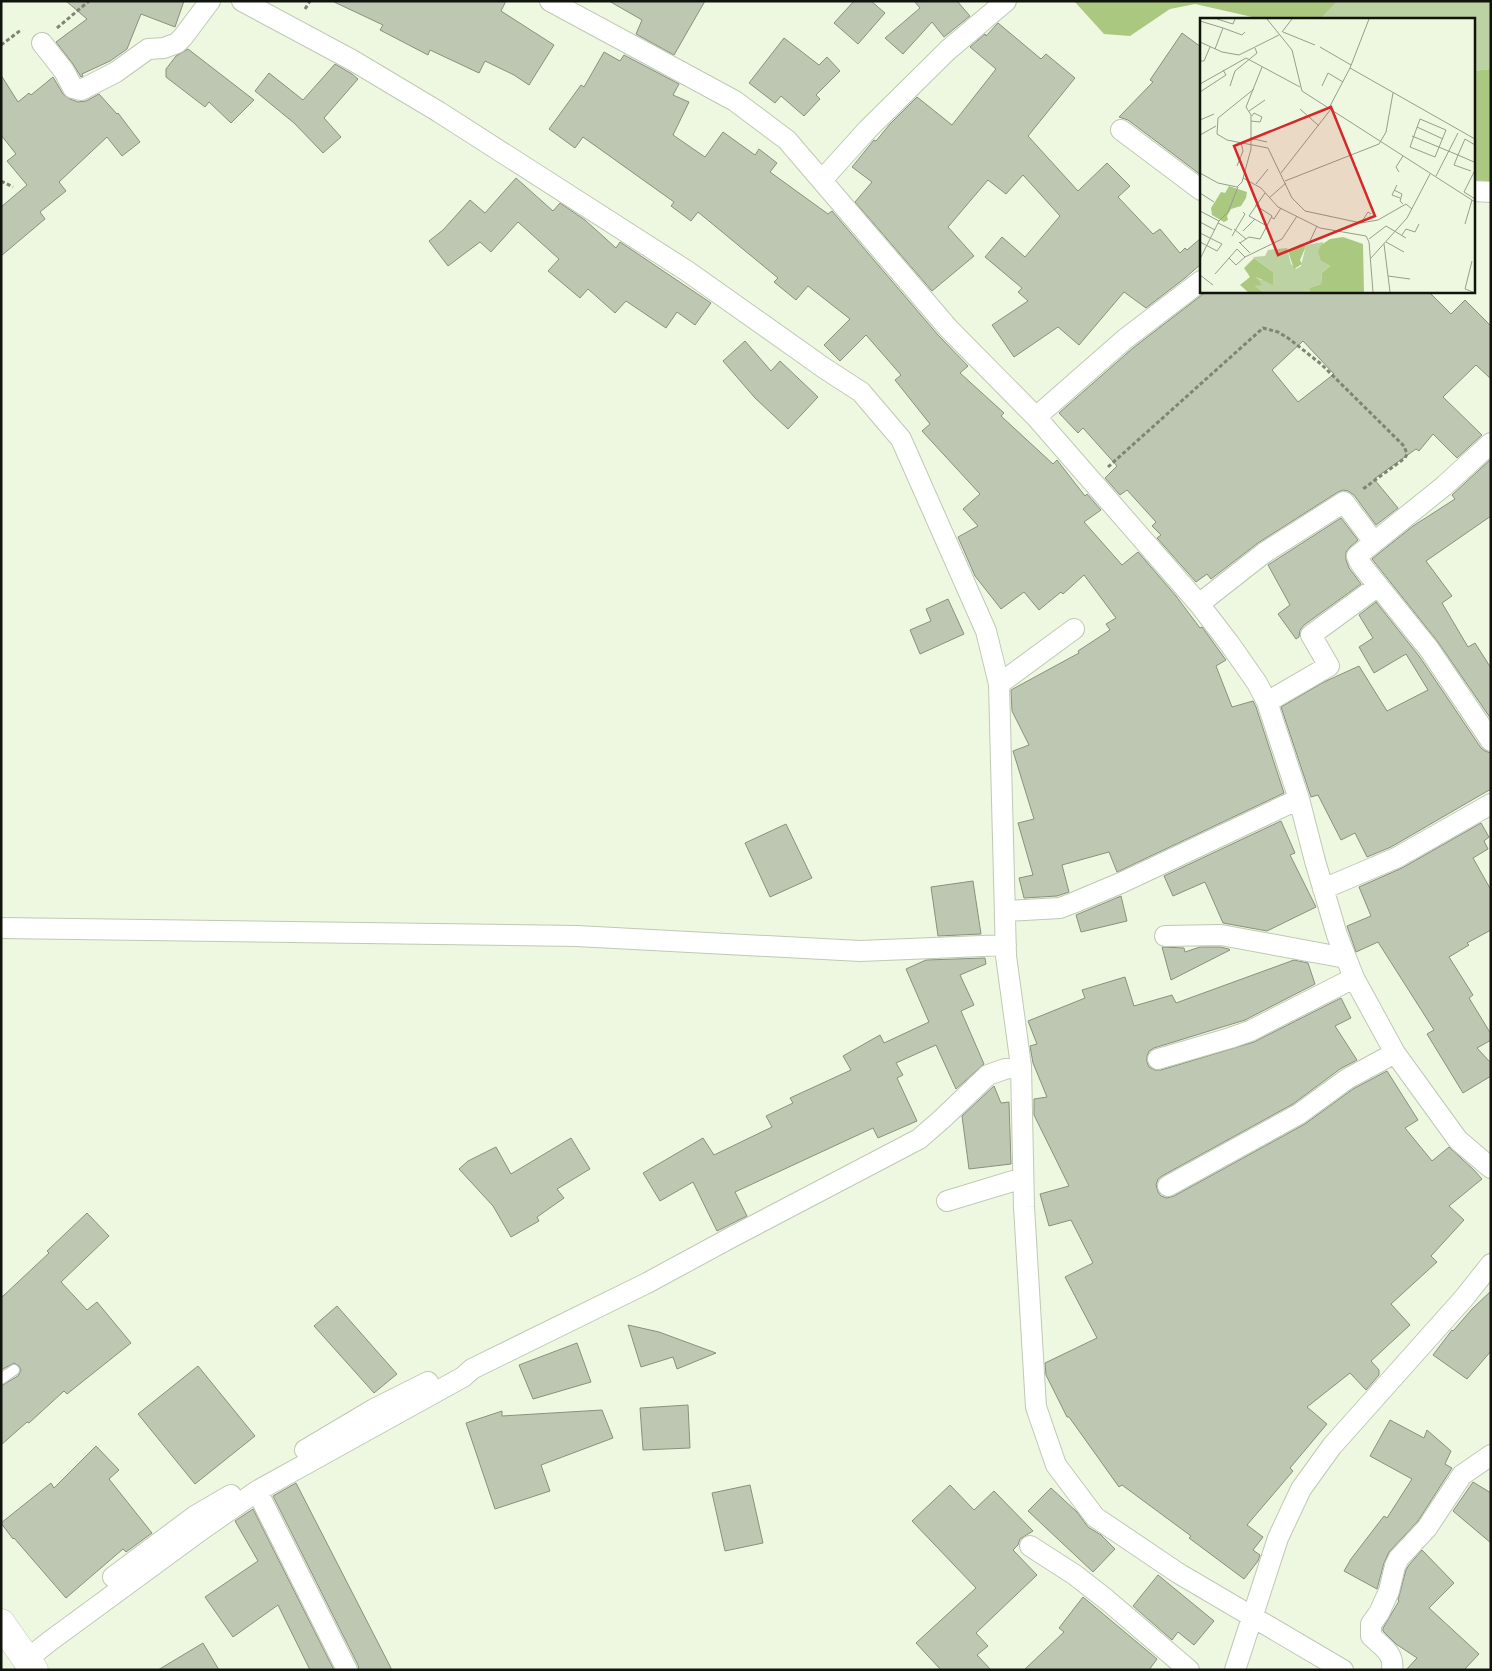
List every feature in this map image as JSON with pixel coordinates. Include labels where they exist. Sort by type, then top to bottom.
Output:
[{"type":"main road","points":[[1,1623],[26,1659]]},
{"type":"street","points":[[42,44],[64,71],[73,88],[81,90],[116,72],[148,49],[164,48],[178,42],[184,37],[210,1]]},
{"type":"street","points":[[242,1],[352,60],[439,112],[687,271],[861,392],[901,439],[986,631],[999,684],[1006,956],[1021,1066],[1024,1207],[1036,1407],[1056,1465],[1095,1517],[1178,1573],[1343,1670]]},
{"type":"street","points":[[550,1],[735,101],[787,140],[950,329],[1036,417],[1199,604],[1257,683],[1267,702],[1299,799],[1323,889],[1343,951],[1354,978],[1395,1054],[1458,1140],[1491,1168]]},
{"type":"street","points":[[822,180],[868,130],[948,50],[1006,1]]},
{"type":"street","points":[[1121,130],[1200,189]]},
{"type":"street","points":[[1474,192],[1491,192]]},
{"type":"street","points":[[1036,417],[1125,340],[1200,282]]},
{"type":"street","points":[[1488,451],[1359,553],[1358,558],[1429,649],[1491,741]]},
{"type":"street","points":[[1199,604],[1264,553],[1344,502],[1374,542]]},
{"type":"street","points":[[1267,702],[1329,666],[1311,635],[1378,586]]},
{"type":"street","points":[[999,684],[1074,629]]},
{"type":"street","points":[[1006,911],[1060,908],[1123,882],[1299,799]]},
{"type":"street","points":[[1323,889],[1396,858],[1491,804]]},
{"type":"street","points":[[1,928],[577,936],[860,951],[1006,945]]},
{"type":"street","points":[[1165,936],[1221,935],[1343,951]]},
{"type":"street","points":[[1158,1059],[1243,1034],[1354,978]]},
{"type":"street","points":[[1168,1186],[1299,1114],[1347,1079],[1395,1054]]},
{"type":"street","points":[[26,1659],[200,1531],[251,1491],[463,1377],[472,1369],[647,1283],[918,1139],[942,1120],[988,1075],[1021,1066]]},
{"type":"street","points":[[948,1201],[1023,1178]]},
{"type":"street","points":[[1235,1670],[1278,1538],[1301,1489],[1332,1446],[1464,1298],[1491,1264]]},
{"type":"street","points":[[1392,1670],[1393,1662],[1389,1652],[1371,1636],[1370,1630],[1371,1624],[1379,1613],[1389,1590],[1395,1566],[1426,1528],[1462,1474],[1491,1455]]},
{"type":"street","points":[[251,1491],[347,1670]]},
{"type":"street","points":[[1030,1546],[1088,1585],[1189,1670]]},
{"type":"lane","points":[[1,1379],[14,1370]]},
{"type":"path","points":[[1,180],[13,187]]},
{"type":"path","points":[[1091,482],[1263,328],[1278,332],[1288,338],[1320,364],[1404,446],[1407,454],[1405,458],[1344,502]]},
{"type":"green space","points":[[1074,1],[1336,2],[1321,18],[1257,18],[1195,4],[1170,9],[1130,36],[1104,34]]},
{"type":"green space","points":[[1335,1],[1491,1],[1491,69],[1474,71],[1474,18],[1321,18]]},
{"type":"green space","points":[[1491,69],[1491,197],[1477,202],[1474,201],[1474,71]]},
{"type":"building","points":[[66,1],[184,1],[175,27],[141,14],[127,49],[110,61],[82,74],[83,76],[81,77],[56,42],[87,19]]},
{"type":"building","points":[[332,1],[506,1],[501,11],[554,45],[529,85],[514,75],[485,61],[479,73],[430,50],[428,55],[380,30],[383,25]]},
{"type":"building","points":[[609,1],[705,1],[674,55],[636,34],[642,20]]},
{"type":"building","points":[[854,1],[871,1],[885,13],[858,44],[834,23]]},
{"type":"building","points":[[914,1],[957,1],[970,16],[944,37],[932,22],[903,54],[885,38],[920,8]]},
{"type":"building","points":[[998,23],[1041,59],[1046,54],[1075,78],[1028,136],[1078,191],[1107,163],[1130,186],[1118,197],[1153,234],[1160,229],[1180,253],[1185,248],[1187,250],[1200,239],[1200,265],[1146,308],[1124,292],[1079,345],[1058,327],[1014,357],[992,325],[1028,301],[1018,292],[1022,288],[985,257],[1002,237],[1025,257],[1060,216],[1023,175],[1006,194],[988,180],[948,227],[974,256],[932,291],[855,202],[872,182],[852,167],[874,140],[876,141],[917,97],[952,125],[996,69],[970,47],[985,34],[986,36]]},
{"type":"building","points":[[1182,33],[1200,46],[1200,174],[1128,120],[1119,117],[1153,82],[1150,80]]},
{"type":"building","points":[[784,38],[819,65],[827,57],[840,71],[816,95],[820,99],[804,116],[781,96],[775,103],[749,83]]},
{"type":"building","points":[[188,49],[254,100],[231,123],[209,102],[205,107],[166,77],[166,69],[176,56]]},
{"type":"building","points":[[604,52],[620,61],[624,55],[679,84],[673,95],[689,102],[673,135],[705,157],[723,132],[755,155],[759,149],[777,163],[770,172],[828,214],[832,211],[938,335],[968,366],[960,373],[1004,413],[1001,416],[1053,464],[1057,460],[1085,496],[1087,494],[1101,510],[1084,522],[1122,565],[1138,552],[1176,596],[1200,628],[1202,627],[1226,660],[1216,666],[1232,707],[1253,701],[1256,707],[1284,793],[1117,872],[1109,852],[1062,865],[1069,892],[1057,896],[1024,898],[1019,878],[1033,875],[1018,823],[1034,819],[1013,751],[1029,745],[1012,711],[1011,690],[1079,653],[1078,651],[1110,630],[1106,624],[1116,618],[1084,575],[1063,594],[1061,592],[1039,610],[1024,592],[1001,609],[975,576],[958,537],[978,526],[963,509],[980,494],[922,431],[930,424],[895,380],[901,375],[866,335],[840,361],[824,345],[850,319],[808,286],[796,300],[774,282],[778,278],[698,212],[691,221],[671,206],[674,202],[583,137],[575,148],[549,129],[581,85],[584,87]]},
{"type":"building","points":[[335,64],[358,79],[324,118],[341,137],[323,153],[294,123],[255,91],[269,73],[303,100]]},
{"type":"building","points":[[1,75],[18,102],[29,93],[31,95],[53,77],[63,94],[78,102],[86,101],[99,94],[118,113],[140,142],[122,156],[107,137],[59,182],[66,191],[40,212],[45,219],[1,256],[1,207],[27,185],[7,161],[16,154],[1,135]]},
{"type":"building","points":[[516,178],[553,211],[560,203],[585,220],[616,248],[620,242],[711,303],[695,325],[677,312],[666,328],[626,301],[615,313],[588,289],[580,298],[548,271],[559,259],[518,222],[491,252],[480,242],[448,266],[429,241],[443,230],[470,200],[485,213]]},
{"type":"building","points":[[1206,292],[1429,292],[1451,314],[1465,300],[1491,326],[1491,379],[1476,365],[1443,397],[1482,435],[1457,458],[1433,434],[1419,451],[1416,449],[1374,479],[1398,508],[1376,525],[1354,495],[1343,490],[1258,543],[1211,579],[1207,574],[1196,582],[1157,538],[1161,535],[1152,526],[1156,522],[1127,490],[1120,495],[1105,478],[1117,466],[1083,428],[1078,433],[1059,413],[1133,348]],"holes":[[[1303,341],[1334,374],[1298,402],[1272,370]]]},
{"type":"building","points":[[745,341],[771,371],[780,361],[818,397],[788,429],[755,398],[723,361]]},
{"type":"building","points":[[1491,459],[1491,516],[1426,561],[1452,596],[1442,603],[1468,647],[1475,643],[1491,668],[1491,719],[1438,642],[1372,559],[1413,526],[1455,499],[1452,495]]},
{"type":"building","points":[[1341,518],[1358,540],[1346,552],[1346,560],[1349,568],[1361,584],[1304,625],[1300,630],[1299,637],[1296,639],[1278,614],[1290,605],[1268,565]]},
{"type":"building","points":[[948,599],[964,634],[920,654],[910,630],[931,621],[926,609]]},
{"type":"building","points":[[1376,602],[1419,656],[1481,748],[1491,753],[1491,789],[1391,847],[1367,857],[1355,833],[1341,840],[1318,795],[1311,797],[1281,707],[1324,682],[1359,666],[1387,711],[1428,690],[1406,654],[1374,673],[1359,647],[1373,638],[1359,615]]},
{"type":"building","points":[[1281,821],[1295,853],[1290,855],[1316,907],[1267,931],[1223,923],[1205,882],[1173,896],[1164,876]]},
{"type":"building","points":[[1481,823],[1489,837],[1484,841],[1488,849],[1473,858],[1491,890],[1491,930],[1467,943],[1469,945],[1449,957],[1473,995],[1469,998],[1491,1034],[1491,1040],[1477,1048],[1491,1063],[1491,1076],[1463,1093],[1427,1034],[1434,1030],[1378,942],[1356,952],[1347,926],[1371,916],[1359,887],[1402,868]]},
{"type":"building","points":[[786,824],[812,878],[770,897],[745,843]]},
{"type":"building","points":[[973,881],[981,934],[938,936],[931,887]]},
{"type":"building","points":[[1121,896],[1127,921],[1081,932],[1076,915]]},
{"type":"building","points":[[1162,947],[1184,948],[1185,952],[1200,947],[1220,947],[1230,950],[1171,980]]},
{"type":"building","points":[[985,958],[986,964],[960,975],[974,1005],[961,1011],[984,1064],[956,1089],[936,1045],[896,1063],[903,1075],[897,1078],[917,1121],[878,1138],[873,1128],[735,1192],[747,1216],[717,1231],[693,1182],[660,1201],[643,1173],[703,1138],[714,1155],[772,1127],[766,1116],[793,1103],[790,1098],[851,1070],[843,1056],[880,1035],[884,1043],[929,1022],[906,969],[926,960]]},
{"type":"building","points":[[1294,960],[1308,963],[1315,984],[1245,1020],[1154,1048],[1149,1051],[1147,1056],[1149,1067],[1161,1070],[1254,1042],[1341,998],[1351,1018],[1335,1026],[1357,1060],[1340,1069],[1293,1104],[1162,1176],[1158,1179],[1156,1185],[1161,1196],[1167,1198],[1174,1196],[1305,1124],[1353,1089],[1387,1071],[1418,1120],[1405,1128],[1432,1161],[1449,1147],[1482,1179],[1449,1206],[1464,1220],[1431,1256],[1437,1262],[1391,1304],[1410,1325],[1371,1361],[1379,1370],[1379,1375],[1366,1390],[1350,1373],[1307,1407],[1327,1424],[1290,1468],[1293,1471],[1247,1525],[1263,1537],[1253,1550],[1260,1555],[1258,1561],[1244,1579],[1189,1538],[1191,1536],[1122,1485],[1119,1487],[1069,1417],[1067,1417],[1046,1375],[1045,1363],[1097,1338],[1065,1277],[1093,1263],[1071,1220],[1049,1226],[1040,1194],[1069,1186],[1034,1115],[1034,1099],[1047,1097],[1033,1063],[1030,1046],[1037,1044],[1028,1021],[1085,998],[1082,990],[1125,977],[1134,1006],[1172,995],[1176,1003]]},
{"type":"building","points":[[994,1086],[1001,1103],[1009,1102],[1011,1164],[969,1169],[962,1116]]},
{"type":"building","points":[[571,1138],[590,1169],[557,1189],[564,1198],[537,1217],[539,1221],[511,1237],[493,1206],[459,1169],[468,1161],[496,1147],[511,1174]]},
{"type":"building","points":[[87,1213],[109,1236],[61,1282],[87,1310],[97,1302],[131,1343],[67,1394],[64,1391],[29,1423],[27,1422],[1,1445],[1,1386],[18,1376],[21,1370],[14,1363],[1,1370],[1,1298],[49,1253],[47,1251]]},
{"type":"building","points":[[1491,1291],[1491,1351],[1467,1379],[1433,1355],[1452,1330]]},
{"type":"building","points":[[337,1306],[397,1374],[374,1393],[314,1326]]},
{"type":"building","points":[[628,1325],[659,1332],[716,1353],[677,1369],[673,1357],[641,1367]]},
{"type":"building","points":[[577,1343],[591,1382],[533,1399],[519,1365]]},
{"type":"building","points":[[198,1366],[255,1436],[195,1484],[138,1414]]},
{"type":"building","points":[[688,1405],[690,1448],[643,1450],[640,1408]]},
{"type":"building","points":[[602,1410],[613,1438],[541,1465],[550,1491],[495,1509],[466,1423],[502,1411],[502,1416]]},
{"type":"building","points":[[1390,1420],[1424,1438],[1427,1430],[1451,1451],[1445,1464],[1452,1468],[1418,1521],[1389,1552],[1377,1589],[1344,1571],[1384,1516],[1387,1518],[1412,1479],[1370,1456]]},
{"type":"building","points":[[96,1446],[119,1470],[109,1479],[152,1533],[126,1552],[123,1549],[66,1598],[1,1523],[51,1483],[54,1488]]},
{"type":"building","points":[[1473,1482],[1491,1493],[1491,1543],[1453,1511]]},
{"type":"building","points":[[296,1483],[392,1670],[359,1670],[273,1496]]},
{"type":"building","points":[[750,1485],[763,1543],[725,1551],[712,1493]]},
{"type":"building","points":[[950,1485],[974,1510],[994,1491],[1033,1531],[1020,1539],[1018,1545],[1013,1550],[1037,1575],[976,1633],[988,1646],[977,1655],[991,1670],[941,1670],[916,1643],[976,1588],[912,1521]]},
{"type":"building","points":[[1051,1488],[1077,1512],[1088,1527],[1101,1535],[1115,1549],[1093,1572],[1028,1511]]},
{"type":"building","points":[[253,1509],[334,1670],[310,1670],[278,1605],[233,1637],[205,1597],[258,1561],[235,1521]]},
{"type":"building","points":[[1422,1550],[1454,1583],[1429,1608],[1479,1654],[1464,1670],[1406,1670],[1417,1658],[1396,1644],[1383,1631],[1399,1601],[1406,1570]]},
{"type":"building","points":[[1158,1575],[1214,1621],[1194,1645],[1178,1632],[1172,1640],[1133,1606]]},
{"type":"building","points":[[1083,1597],[1157,1659],[1149,1670],[1024,1670],[1064,1632],[1059,1628]]},
{"type":"building","points":[[203,1643],[219,1670],[158,1670]]}]
